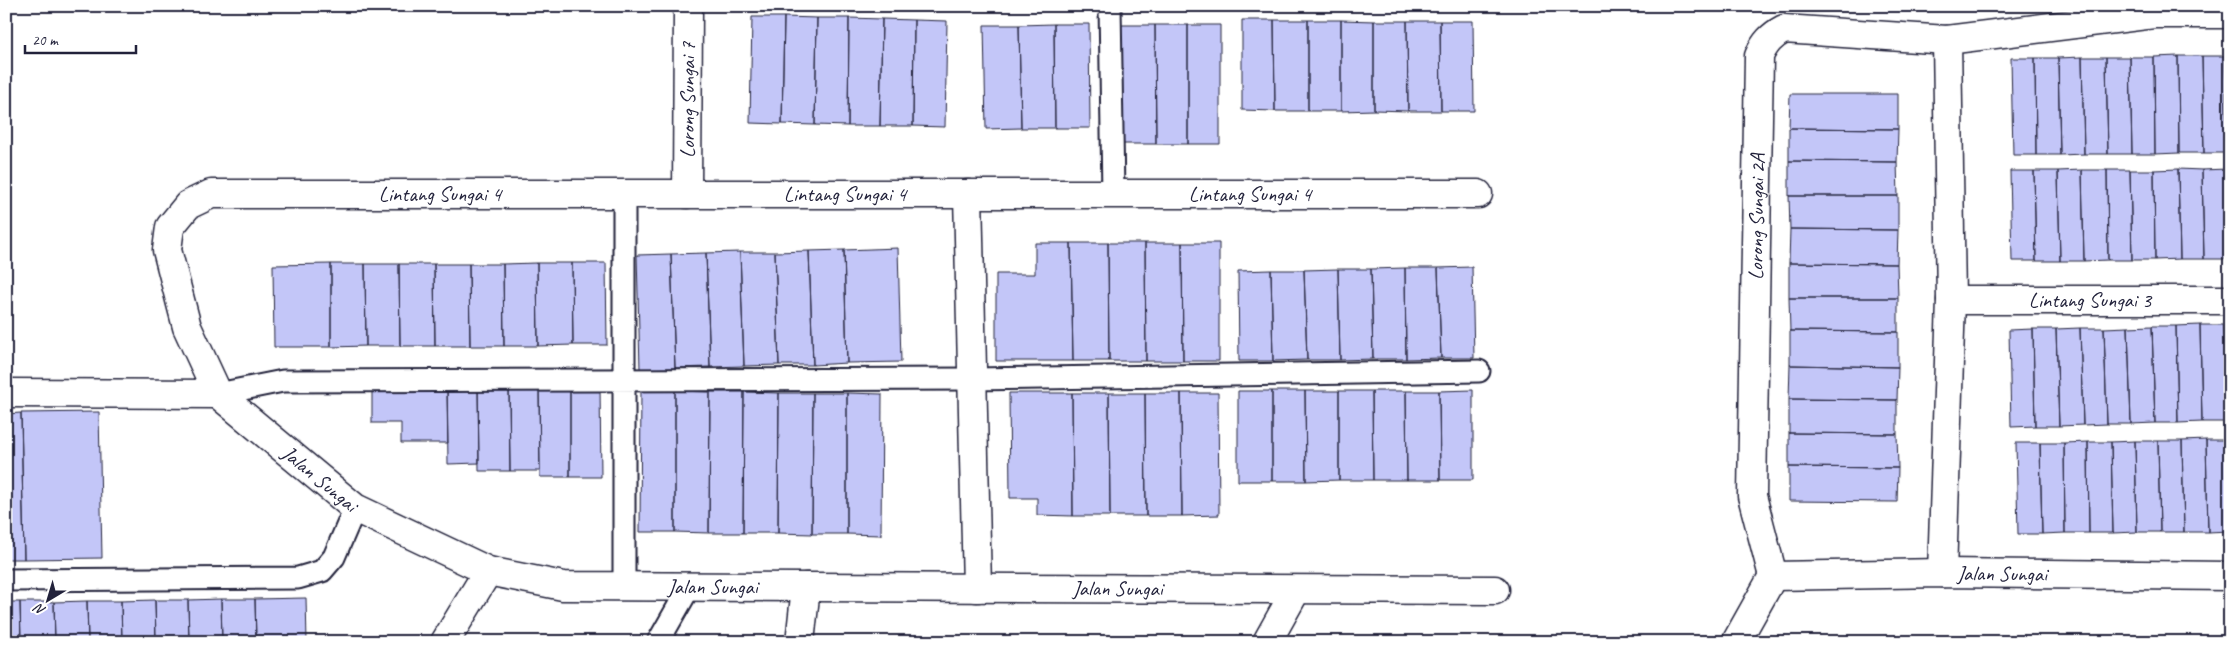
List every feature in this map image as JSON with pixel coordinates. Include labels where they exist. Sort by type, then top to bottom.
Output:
[{"type":"street","name":"Lorong Sungai 7","points":[[687,194],[688,6]]},
{"type":"street","name":"Lorong Sungai 2A","points":[[1772,576],[1752,496],[1759,56],[1773,35],[1784,29],[1947,40],[2154,10],[2230,14]]},
{"type":"street","points":[[1942,573],[1950,300],[1947,40]]},
{"type":"street","name":"Lintang Sungai 4","points":[[211,194],[1478,194]]},
{"type":"street","name":"Jalan Sungai","points":[[211,194],[188,205],[170,227],[167,250],[187,327],[218,394],[355,508],[488,571],[563,586],[1495,590]]},
{"type":"street","points":[[968,194],[977,588]]},
{"type":"street","name":"Lintang Sungai 3","points":[[1950,300],[2230,300]]},
{"type":"street","points":[[6,393],[218,394]]},
{"type":"street","points":[[445,642],[488,571]]},
{"type":"street","name":"Jalan Sungai","points":[[1772,576],[1942,573],[2230,576]]},
{"type":"street","points":[[1736,642],[1772,576]]},
{"type":"street","points":[[800,642],[806,587]]},
{"type":"street","points":[[1267,642],[1296,590]]},
{"type":"lane","points":[[1110,6],[1113,194]]},
{"type":"lane","points":[[624,194],[624,586]]},
{"type":"lane","points":[[218,394],[283,381],[624,378],[972,379],[1478,371]]},
{"type":"lane","points":[[6,580],[298,578],[322,571],[334,557],[355,508]]},
{"type":"lane","points":[[658,642],[690,586]]},
{"type":"building","points":[[752,17],[784,17],[782,124],[750,123]]},
{"type":"building","points":[[784,17],[817,18],[815,125],[782,124]]},
{"type":"building","points":[[817,18],[849,18],[848,126],[815,125]]},
{"type":"building","points":[[849,18],[882,19],[880,126],[848,126]]},
{"type":"building","points":[[882,19],[914,20],[913,126],[880,126]]},
{"type":"building","points":[[914,20],[947,21],[945,127],[913,126]]},
{"type":"building","points":[[1242,20],[1274,20],[1275,111],[1242,110]]},
{"type":"building","points":[[1274,20],[1308,20],[1308,111],[1275,111]]},
{"type":"building","points":[[1308,20],[1341,20],[1341,111],[1308,111]]},
{"type":"building","points":[[1341,20],[1374,21],[1374,110],[1341,111]]},
{"type":"building","points":[[1374,21],[1407,21],[1408,111],[1374,110]]},
{"type":"building","points":[[1407,21],[1440,21],[1441,111],[1408,111]]},
{"type":"building","points":[[1440,21],[1473,21],[1474,111],[1441,111]]},
{"type":"building","points":[[1054,24],[1089,24],[1090,128],[1055,128]]},
{"type":"building","points":[[1054,24],[1055,128],[1021,128],[1019,25]]},
{"type":"building","points":[[984,25],[1019,25],[1021,128],[986,129]]},
{"type":"building","points":[[1120,25],[1155,25],[1156,144],[1121,144]]},
{"type":"building","points":[[1155,25],[1188,25],[1188,144],[1156,144]]},
{"type":"building","points":[[1188,25],[1220,25],[1220,144],[1188,144]]},
{"type":"building","points":[[2178,56],[2179,153],[2155,154],[2154,57]]},
{"type":"building","points":[[2178,56],[2202,56],[2204,153],[2179,153]]},
{"type":"building","points":[[2202,56],[2225,56],[2227,153],[2204,153]]},
{"type":"building","points":[[2225,56],[2230,56],[2230,153],[2227,153]]},
{"type":"building","points":[[2082,57],[2084,154],[2060,155],[2058,58]]},
{"type":"building","points":[[2082,57],[2106,57],[2108,154],[2084,154]]},
{"type":"building","points":[[2106,57],[2130,57],[2132,154],[2108,154]]},
{"type":"building","points":[[2130,57],[2154,57],[2155,154],[2132,154]]},
{"type":"building","points":[[2011,58],[2035,58],[2036,155],[2013,155]]},
{"type":"building","points":[[2035,58],[2058,58],[2060,155],[2036,155]]},
{"type":"building","points":[[1790,94],[1898,94],[1898,129],[1789,128]]},
{"type":"building","points":[[1789,128],[1898,129],[1897,162],[1789,161]]},
{"type":"building","points":[[1789,161],[1897,162],[1898,196],[1789,196]]},
{"type":"building","points":[[2178,169],[2202,170],[2204,259],[2180,259]]},
{"type":"building","points":[[2178,169],[2180,259],[2155,260],[2154,170]]},
{"type":"building","points":[[2227,169],[2230,169],[2230,259],[2228,259]]},
{"type":"building","points":[[2227,169],[2228,259],[2204,259],[2202,170]]},
{"type":"building","points":[[2082,170],[2107,170],[2108,260],[2084,261]]},
{"type":"building","points":[[2082,170],[2084,261],[2060,261],[2058,171]]},
{"type":"building","points":[[2107,170],[2130,170],[2132,260],[2108,260]]},
{"type":"building","points":[[2130,170],[2154,170],[2155,260],[2132,260]]},
{"type":"building","points":[[2010,171],[2034,171],[2036,261],[2012,261]]},
{"type":"building","points":[[2034,171],[2058,171],[2060,261],[2036,261]]},
{"type":"building","points":[[1789,196],[1898,196],[1898,230],[1790,229]]},
{"type":"building","points":[[1790,229],[1898,230],[1897,264],[1789,263]]},
{"type":"building","points":[[1035,243],[1071,243],[1073,361],[996,361],[996,274],[1035,274]]},
{"type":"building","points":[[1071,243],[1108,243],[1109,361],[1073,361]]},
{"type":"building","points":[[1108,243],[1145,243],[1146,361],[1109,361]]},
{"type":"building","points":[[1145,243],[1182,243],[1183,361],[1146,361]]},
{"type":"building","points":[[1182,243],[1219,243],[1219,361],[1183,361]]},
{"type":"building","points":[[898,248],[901,362],[847,363],[844,250]]},
{"type":"building","points":[[844,250],[847,363],[813,365],[809,251]]},
{"type":"building","points":[[809,251],[813,365],[779,365],[775,252]]},
{"type":"building","points":[[740,252],[744,366],[710,367],[706,253]]},
{"type":"building","points":[[740,252],[775,252],[779,365],[744,366]]},
{"type":"building","points":[[706,253],[710,367],[675,368],[671,254]]},
{"type":"building","points":[[671,254],[675,368],[640,369],[637,255]]},
{"type":"building","points":[[537,263],[538,346],[504,346],[503,264]]},
{"type":"building","points":[[537,263],[572,263],[573,345],[538,346]]},
{"type":"building","points":[[572,263],[606,263],[607,345],[573,345]]},
{"type":"building","points":[[1789,263],[1897,264],[1898,298],[1789,298]]},
{"type":"building","points":[[331,264],[331,347],[274,347],[273,265]]},
{"type":"building","points":[[331,264],[365,264],[366,346],[331,347]]},
{"type":"building","points":[[365,264],[399,264],[400,346],[366,346]]},
{"type":"building","points":[[399,264],[434,264],[435,346],[400,346]]},
{"type":"building","points":[[434,264],[469,264],[470,346],[435,346]]},
{"type":"building","points":[[469,264],[503,264],[504,346],[470,346]]},
{"type":"building","points":[[1472,267],[1474,358],[1441,358],[1438,268]]},
{"type":"building","points":[[1405,268],[1406,359],[1373,359],[1371,269]]},
{"type":"building","points":[[1405,268],[1438,268],[1441,358],[1406,359]]},
{"type":"building","points":[[1338,269],[1340,360],[1307,360],[1304,270]]},
{"type":"building","points":[[1338,269],[1371,269],[1373,359],[1340,360]]},
{"type":"building","points":[[1271,270],[1273,361],[1239,361],[1238,271]]},
{"type":"building","points":[[1271,270],[1304,270],[1307,360],[1273,361]]},
{"type":"building","points":[[1789,298],[1898,298],[1898,332],[1790,331]]},
{"type":"building","points":[[2200,325],[2202,422],[2178,423],[2176,326]]},
{"type":"building","points":[[2200,325],[2223,325],[2226,422],[2202,422]]},
{"type":"building","points":[[2223,325],[2230,325],[2230,422],[2226,422]]},
{"type":"building","points":[[2152,326],[2155,423],[2131,424],[2128,327]]},
{"type":"building","points":[[2152,326],[2176,326],[2178,423],[2155,423]]},
{"type":"building","points":[[2128,327],[2131,424],[2107,424],[2104,328]]},
{"type":"building","points":[[2080,328],[2083,425],[2059,426],[2056,329]]},
{"type":"building","points":[[2080,328],[2104,328],[2107,424],[2083,425]]},
{"type":"building","points":[[2033,329],[2035,426],[2011,427],[2009,330]]},
{"type":"building","points":[[2033,329],[2056,329],[2059,426],[2035,426]]},
{"type":"building","points":[[1790,331],[1898,332],[1898,367],[1790,365]]},
{"type":"building","points":[[1790,365],[1898,367],[1897,400],[1789,399]]},
{"type":"building","points":[[447,387],[448,443],[401,443],[401,423],[372,423],[372,388]]},
{"type":"building","points":[[447,387],[478,387],[479,463],[448,464]]},
{"type":"building","points":[[478,387],[509,387],[510,471],[479,471]]},
{"type":"building","points":[[509,387],[539,387],[540,471],[510,471]]},
{"type":"building","points":[[539,387],[570,387],[570,477],[540,477]]},
{"type":"building","points":[[570,387],[600,387],[601,477],[570,477]]},
{"type":"building","points":[[641,390],[675,391],[675,532],[640,532]]},
{"type":"building","points":[[1473,390],[1473,480],[1440,480],[1439,391]]},
{"type":"building","points":[[675,391],[710,392],[709,533],[675,532]]},
{"type":"building","points":[[1238,391],[1272,391],[1272,481],[1238,481]]},
{"type":"building","points":[[1272,391],[1305,391],[1306,481],[1272,481]]},
{"type":"building","points":[[1305,391],[1339,391],[1339,480],[1306,481]]},
{"type":"building","points":[[1339,391],[1372,391],[1373,480],[1339,480]]},
{"type":"building","points":[[1372,391],[1406,391],[1407,480],[1373,480]]},
{"type":"building","points":[[1406,391],[1439,391],[1440,480],[1407,480]]},
{"type":"building","points":[[710,392],[744,392],[743,533],[709,533]]},
{"type":"building","points":[[744,392],[779,393],[778,533],[743,533]]},
{"type":"building","points":[[779,393],[813,393],[812,534],[778,533]]},
{"type":"building","points":[[813,393],[847,393],[847,534],[812,534]]},
{"type":"building","points":[[847,393],[882,394],[881,535],[847,534]]},
{"type":"building","points":[[1009,393],[1072,393],[1073,516],[1037,515],[1037,498],[1010,498]]},
{"type":"building","points":[[1072,393],[1109,393],[1110,516],[1073,516]]},
{"type":"building","points":[[1109,393],[1145,393],[1146,516],[1110,516]]},
{"type":"building","points":[[1145,393],[1181,393],[1182,516],[1146,516]]},
{"type":"building","points":[[1181,393],[1218,393],[1219,515],[1182,516]]},
{"type":"building","points":[[1789,399],[1897,400],[1897,434],[1789,433]]},
{"type":"building","points":[[99,412],[102,558],[24,559],[21,413]]},
{"type":"building","points":[[21,413],[24,559],[6,559],[6,414]]},
{"type":"building","points":[[1789,433],[1897,434],[1898,468],[1789,467]]},
{"type":"building","points":[[2206,440],[2229,440],[2230,531],[2208,532]]},
{"type":"building","points":[[2206,440],[2208,532],[2184,532],[2182,441]]},
{"type":"building","points":[[2135,441],[2158,441],[2160,532],[2137,532]]},
{"type":"building","points":[[2135,441],[2137,532],[2113,533],[2111,442]]},
{"type":"building","points":[[2158,441],[2182,441],[2184,532],[2160,532]]},
{"type":"building","points":[[2088,442],[2111,442],[2113,533],[2089,533]]},
{"type":"building","points":[[2088,442],[2089,533],[2065,533],[2064,443]]},
{"type":"building","points":[[2016,443],[2040,443],[2042,534],[2018,534]]},
{"type":"building","points":[[2040,443],[2064,443],[2065,533],[2042,534]]},
{"type":"building","points":[[1789,467],[1898,468],[1897,502],[1789,501]]},
{"type":"building","points":[[306,598],[307,642],[256,642],[255,599]]},
{"type":"building","points":[[221,599],[222,642],[189,642],[188,600]]},
{"type":"building","points":[[221,599],[255,599],[256,642],[222,642]]},
{"type":"building","points":[[155,600],[156,642],[122,642],[121,601]]},
{"type":"building","points":[[155,600],[188,600],[189,642],[156,642]]},
{"type":"building","points":[[87,601],[88,642],[55,642],[54,602]]},
{"type":"building","points":[[87,601],[121,601],[122,642],[88,642]]},
{"type":"building","points":[[6,602],[20,602],[21,642],[6,642]]},
{"type":"building","points":[[20,602],[54,602],[55,642],[21,642]]}]
